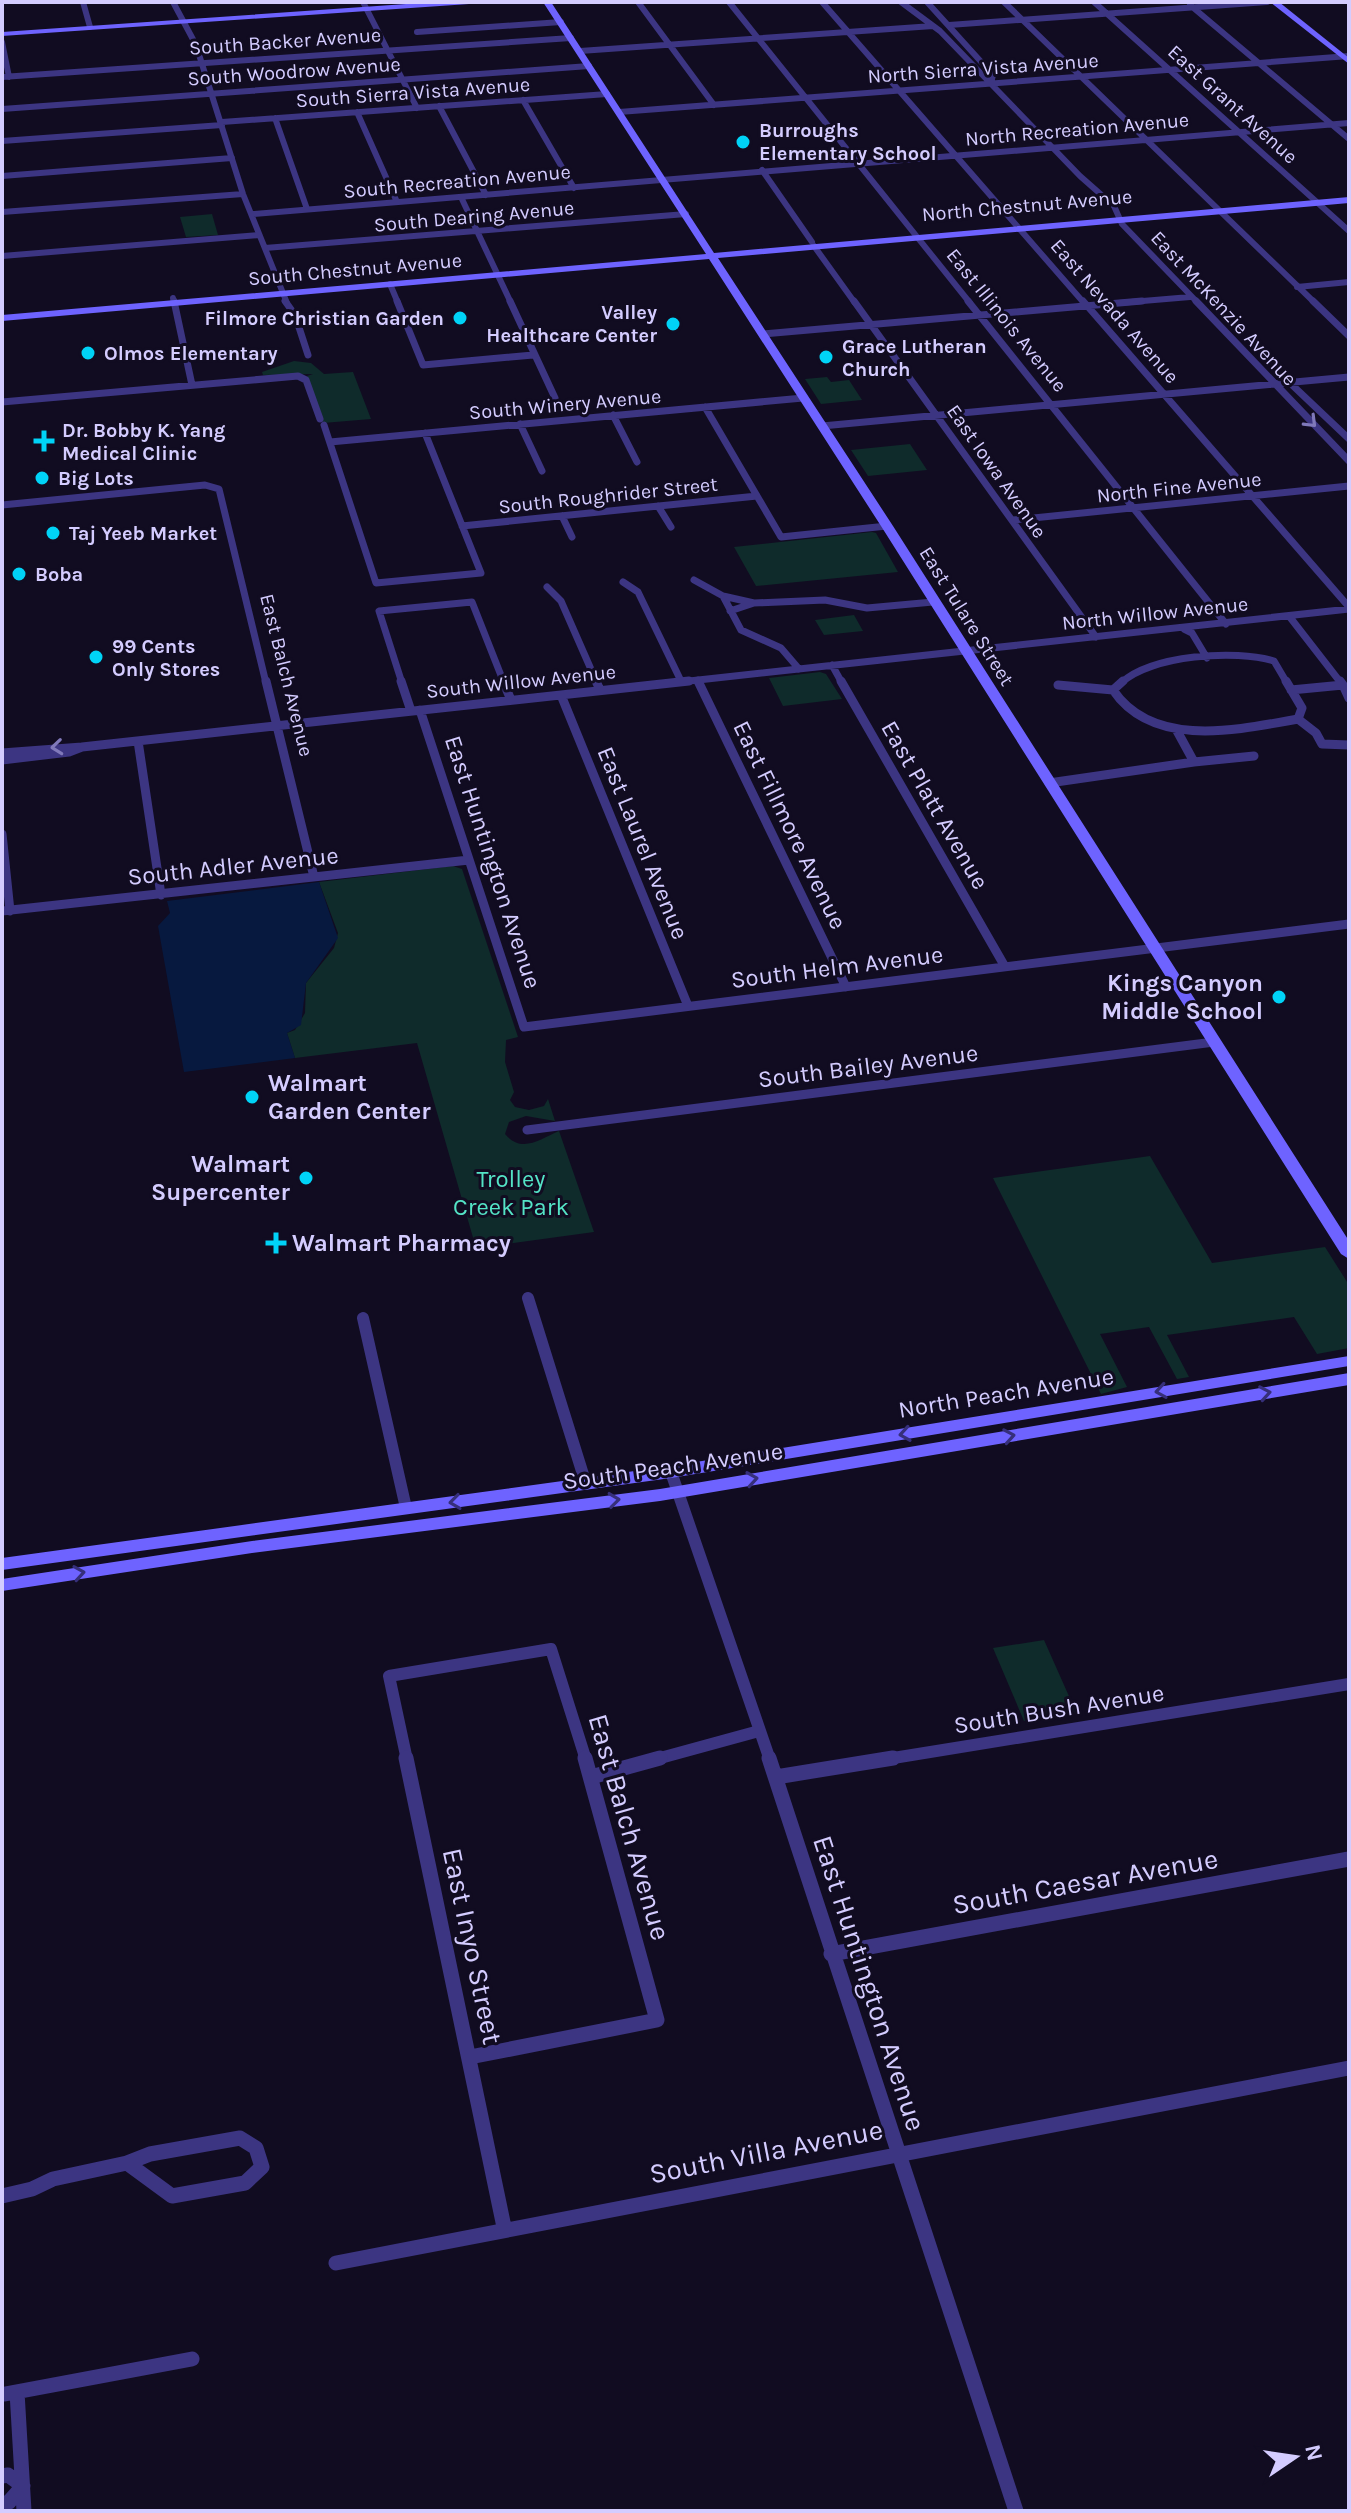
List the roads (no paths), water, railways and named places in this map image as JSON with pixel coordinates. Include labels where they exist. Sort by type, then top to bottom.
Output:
[{"type":"main road","points":[[2,34],[364,6],[469,2]]},
{"type":"main road","name":"East Tulare Street","points":[[547,2],[887,526],[1349,1254]]},
{"type":"main road","points":[[1274,2],[1347,57]]},
{"type":"main road","points":[[1285,2],[1347,57]]},
{"type":"main road","name":"North Chestnut Avenue","points":[[710,253],[1349,198]]},
{"type":"main road","name":"North Chestnut Avenue","points":[[813,244],[863,237],[918,235]]},
{"type":"main road","name":"South Chestnut Avenue","points":[[2,316],[710,253]]},
{"type":"main road","name":"South Chestnut Avenue","points":[[279,292],[497,272]]},
{"type":"main road","name":"North Peach Avenue","points":[[671,1472],[1349,1361]]},
{"type":"main road","name":"South Peach Avenue","points":[[2,1585],[161,1559],[676,1492],[1349,1379]]},
{"type":"main road","name":"South Peach Avenue","points":[[2,1564],[671,1472]]},
{"type":"main road","points":[[454,1520],[509,1504],[570,1495],[586,1484]]},
{"type":"main road","points":[[252,1547],[311,1530],[395,1518],[406,1508]]},
{"type":"main road","points":[[161,1559],[174,1550],[250,1538],[275,1526]]},
{"type":"street","points":[[83,2],[90,27]]},
{"type":"street","points":[[173,2],[180,21],[196,45],[243,194],[253,214],[279,292],[295,315],[308,355]]},
{"type":"street","points":[[638,2],[714,105]]},
{"type":"street","name":"East Illinois Avenue","points":[[729,2],[1226,624]]},
{"type":"street","name":"East Nevada Avenue","points":[[822,2],[1166,393],[1349,608]]},
{"type":"street","points":[[901,2],[933,26]]},
{"type":"street","points":[[927,2],[986,63],[995,80],[991,83]]},
{"type":"street","points":[[1004,2],[1349,336]]},
{"type":"street","name":"East Grant Avenue","points":[[1094,2],[1349,231]]},
{"type":"street","points":[[1186,2],[1349,139]]},
{"type":"street","points":[[949,25],[1267,2]]},
{"type":"street","points":[[364,6],[417,108]]},
{"type":"street","points":[[417,32],[561,22]]},
{"type":"street","points":[[580,51],[933,26]]},
{"type":"street","name":"East McKenzie Avenue","points":[[933,26],[1080,176],[1190,297],[1349,461]]},
{"type":"street","name":"South Backer Avenue","points":[[6,77],[571,38]]},
{"type":"street","points":[[2,42],[6,77]]},
{"type":"street","name":"North Sierra Vista Avenue","points":[[619,112],[1347,57]]},
{"type":"street","name":"South Woodrow Avenue","points":[[2,109],[589,66]]},
{"type":"street","name":"South Sierra Vista Avenue","points":[[2,141],[607,94]]},
{"type":"street","points":[[523,100],[574,188]]},
{"type":"street","points":[[439,106],[486,195]]},
{"type":"street","points":[[357,112],[397,202]]},
{"type":"street","points":[[275,118],[307,209]]},
{"type":"street","name":"North Recreation Avenue","points":[[664,179],[1349,123]]},
{"type":"street","points":[[2,176],[232,158]]},
{"type":"street","name":"East Iowa Avenue","points":[[762,170],[1096,637]]},
{"type":"street","name":"South Recreation Avenue","points":[[253,214],[664,179]]},
{"type":"street","points":[[2,212],[243,194]]},
{"type":"street","points":[[461,197],[555,398]]},
{"type":"street","name":"South Dearing Avenue","points":[[265,248],[686,214]]},
{"type":"street","points":[[2,256],[259,235]]},
{"type":"street","points":[[1297,287],[1349,282]]},
{"type":"street","points":[[390,284],[423,365],[533,355]]},
{"type":"street","points":[[763,334],[1190,297]]},
{"type":"street","points":[[173,301],[192,385]]},
{"type":"street","points":[[2,402],[303,377],[330,442],[376,583],[481,573],[425,433]]},
{"type":"street","points":[[822,426],[1349,377]]},
{"type":"street","name":"East McKenzie Avenue","points":[[1289,382],[1349,439]]},
{"type":"street","name":"South Winery Avenue","points":[[330,442],[520,424],[564,416],[613,415],[803,398]]},
{"type":"street","points":[[705,407],[781,537],[887,526]]},
{"type":"street","points":[[613,415],[637,462]]},
{"type":"street","points":[[520,424],[542,471]]},
{"type":"street","name":"East Balch Avenue","points":[[2,505],[215,486],[219,489],[280,725],[314,877]]},
{"type":"street","name":"North Fine Avenue","points":[[1013,520],[1349,486]]},
{"type":"street","name":"South Roughrider Street","points":[[462,526],[757,496]]},
{"type":"street","points":[[658,506],[671,527]]},
{"type":"street","points":[[562,516],[572,537]]},
{"type":"street","points":[[694,580],[723,596],[754,603],[825,600],[867,608],[933,602]]},
{"type":"street","points":[[623,582],[638,592],[681,681]]},
{"type":"street","points":[[547,587],[561,601],[600,690]]},
{"type":"street","points":[[723,596],[741,630],[789,651],[799,669]]},
{"type":"street","name":"East Huntington Avenue","points":[[511,700],[472,602],[379,611],[469,860],[524,1027]]},
{"type":"street","points":[[730,611],[754,603]]},
{"type":"street","name":"North Willow Avenue","points":[[965,651],[1185,630],[1349,608]]},
{"type":"street","points":[[1289,616],[1346,690]]},
{"type":"street","name":"South Willow Avenue","points":[[2,753],[82,747],[965,651]]},
{"type":"street","points":[[1113,690],[1122,680],[1147,668],[1255,655],[1274,661],[1302,708],[1298,719]]},
{"type":"street","name":"East Platt Avenue","points":[[832,665],[1004,965]]},
{"type":"street","name":"East Fillmore Avenue","points":[[698,680],[846,987]]},
{"type":"street","points":[[1058,685],[1113,690]]},
{"type":"street","points":[[1113,690],[1119,703],[1136,717],[1162,728],[1298,719],[1308,724],[1322,744],[1349,745]]},
{"type":"street","points":[[1291,690],[1346,690]]},
{"type":"street","name":"East Laurel Avenue","points":[[561,695],[688,1006]]},
{"type":"street","points":[[1176,729],[1179,740],[1194,762]]},
{"type":"street","points":[[138,741],[161,895]]},
{"type":"street","name":"South Willow Avenue","points":[[2,760],[69,752],[82,747]]},
{"type":"street","points":[[1049,783],[1254,756]]},
{"type":"street","points":[[2,834],[6,911]]},
{"type":"street","name":"South Adler Avenue","points":[[6,911],[469,860]]},
{"type":"street","name":"South Helm Avenue","points":[[524,1027],[1349,924]]},
{"type":"street","name":"South Bailey Avenue","points":[[527,1130],[1214,1042]]},
{"type":"street","points":[[528,1298],[586,1484]]},
{"type":"street","points":[[363,1318],[406,1508]]},
{"type":"street","name":"East Huntington Avenue","points":[[671,1472],[776,1777],[831,1954],[1016,2511]]},
{"type":"street","name":"East Balch Avenue","points":[[470,2057],[657,2020],[591,1777],[551,1649]]},
{"type":"street","name":"East Inyo Street","points":[[504,2227],[389,1676],[551,1649]]},
{"type":"street","name":"South Bush Avenue","points":[[776,1777],[1349,1684]]},
{"type":"street","points":[[591,1777],[759,1731]]},
{"type":"street","name":"South Caesar Avenue","points":[[831,1954],[1349,1859]]},
{"type":"street","name":"South Villa Avenue","points":[[336,2263],[504,2227],[1349,2068]]},
{"type":"street","points":[[2,2196],[32,2189],[53,2179],[127,2163],[150,2154],[240,2138],[254,2143],[260,2152],[262,2167],[245,2183],[172,2196],[127,2163]]},
{"type":"street","points":[[24,2511],[11,2393],[192,2359]]},
{"type":"street","points":[[2,2476],[8,2475],[23,2486]]},
{"type":"street","points":[[2,2504],[9,2502],[23,2486]]},
{"type":"water","points":[[319,882],[338,938],[306,983],[301,1025],[287,1033],[295,1058],[184,1072],[158,926],[170,913],[167,901]]},
{"type":"place","name":"Burroughs Elementary School","points":[[743,142]]},
{"type":"place","name":"Filmore Christian Garden","points":[[460,318]]},
{"type":"place","name":"Valley Healthcare Center","points":[[673,324]]},
{"type":"place","name":"Olmos Elementary","points":[[88,353]]},
{"type":"place","name":"Grace Lutheran Church","points":[[826,357]]},
{"type":"place","name":"Dr. Bobby K. Yang Medical Clinic","points":[[44,441]]},
{"type":"place","name":"Big Lots","points":[[42,478]]},
{"type":"place","name":"Taj Yeeb Market","points":[[53,533]]},
{"type":"place","name":"Boba","points":[[19,574]]},
{"type":"place","name":"99 Cents Only Stores","points":[[96,657]]},
{"type":"place","name":"Kings Canyon Middle School","points":[[1279,997]]},
{"type":"place","name":"Walmart Garden Center","points":[[252,1097]]},
{"type":"place","name":"Walmart Supercenter","points":[[306,1178]]},
{"type":"place","name":"Walmart Pharmacy","points":[[276,1243]]},
{"type":"park label","name":"Trolley Creek Park","points":[[511,1193]]}]
